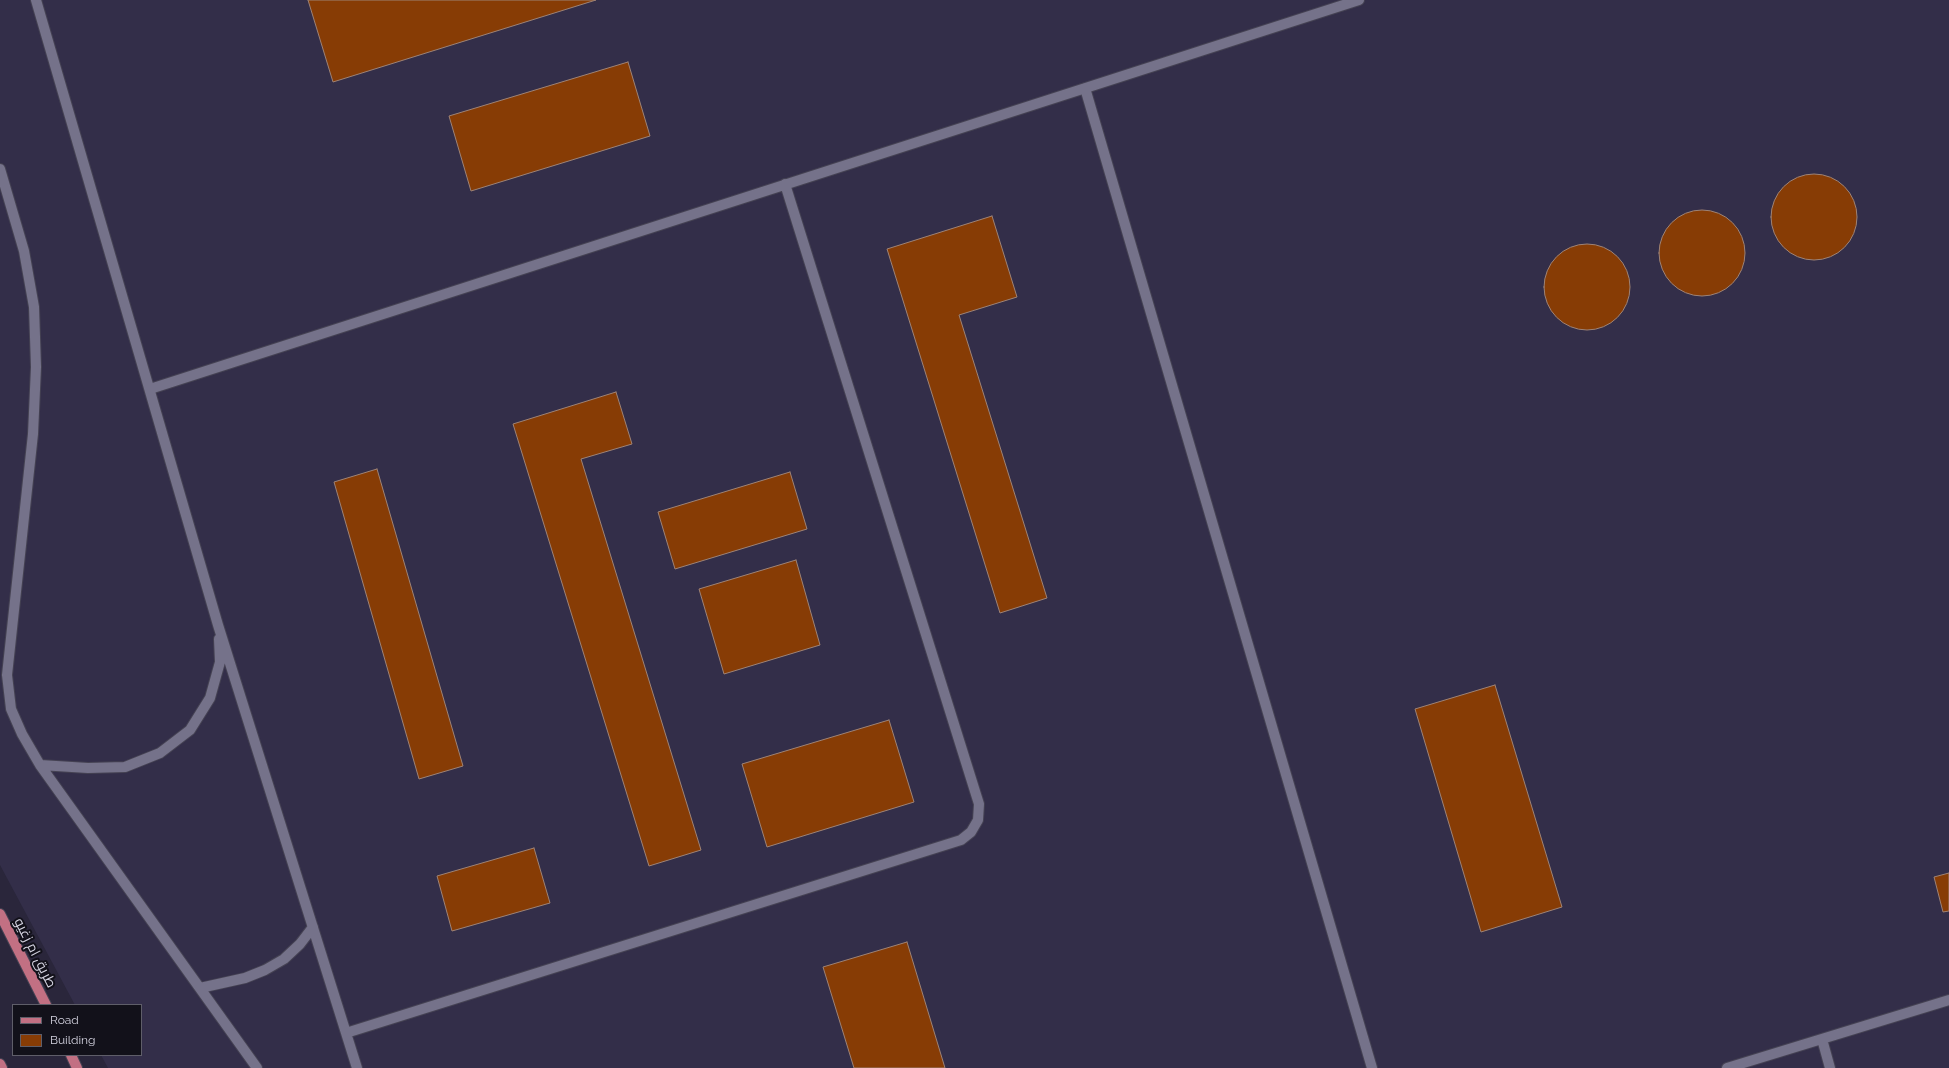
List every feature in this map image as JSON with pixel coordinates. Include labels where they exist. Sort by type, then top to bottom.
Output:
[{"type":"main road","name":"طريق ام زغيو","points":[[0,914],[45,1004]]},
{"type":"main road","points":[[71,1056],[77,1068]]},
{"type":"main road","points":[[0,1064],[2,1068]]},
{"type":"lane","points":[[36,0],[218,624],[357,1068]]},
{"type":"lane","points":[[150,389],[1359,0]]},
{"type":"lane","points":[[1085,88],[1372,1068]]},
{"type":"lane","points":[[0,169],[24,251],[34,307],[36,367],[33,434],[7,675],[11,708],[22,734],[40,765],[257,1068]]},
{"type":"lane","points":[[346,1033],[961,840],[971,832],[978,820],[979,804],[785,184]]},
{"type":"lane","points":[[40,765],[88,768],[125,766],[160,753],[190,730],[210,698],[220,662],[218,624]]},
{"type":"lane","points":[[200,988],[245,978],[265,970],[284,959],[300,944],[313,927]]},
{"type":"lane","points":[[1727,1068],[1949,1000]]},
{"type":"lane","points":[[1822,1039],[1830,1068]]},
{"type":"shaded area","points":[[0,0],[1949,0],[1949,1068],[108,1068],[102,1056],[142,1056],[142,1004],[74,1004],[0,865]]},
{"type":"building","points":[[308,0],[596,0],[333,82]]},
{"type":"building","points":[[628,62],[650,136],[471,191],[449,116]]},
{"type":"building","points":[[1814,174],[1831,177],[1845,186],[1854,200],[1857,217],[1854,234],[1845,248],[1831,257],[1814,260],[1797,257],[1783,248],[1774,234],[1771,217],[1774,200],[1783,186],[1797,177]]},
{"type":"building","points":[[1702,210],[1719,213],[1733,222],[1742,236],[1745,253],[1742,270],[1733,284],[1719,293],[1702,296],[1685,293],[1671,284],[1662,270],[1659,253],[1662,236],[1671,222],[1685,213]]},
{"type":"building","points":[[992,216],[1017,297],[959,315],[1047,598],[1000,613],[887,249]]},
{"type":"building","points":[[1587,244],[1603,247],[1611,251],[1623,263],[1627,271],[1630,287],[1627,303],[1623,311],[1611,323],[1603,327],[1587,330],[1571,327],[1563,323],[1551,311],[1547,303],[1544,287],[1547,271],[1551,263],[1563,251],[1571,247]]},
{"type":"building","points":[[616,392],[632,444],[581,459],[701,850],[649,866],[513,424]]},
{"type":"building","points":[[377,469],[463,766],[419,779],[334,482]]},
{"type":"building","points":[[790,472],[807,529],[675,569],[658,512]]},
{"type":"building","points":[[796,560],[820,645],[724,674],[699,589]]},
{"type":"building","points":[[1495,685],[1562,907],[1481,932],[1415,709]]},
{"type":"building","points":[[889,720],[914,802],[767,847],[742,764]]},
{"type":"building","points":[[534,848],[550,903],[452,931],[437,876]]},
{"type":"building","points":[[1949,873],[1949,911],[1943,912],[1934,877]]},
{"type":"building","points":[[907,942],[945,1068],[854,1068],[823,967]]}]
